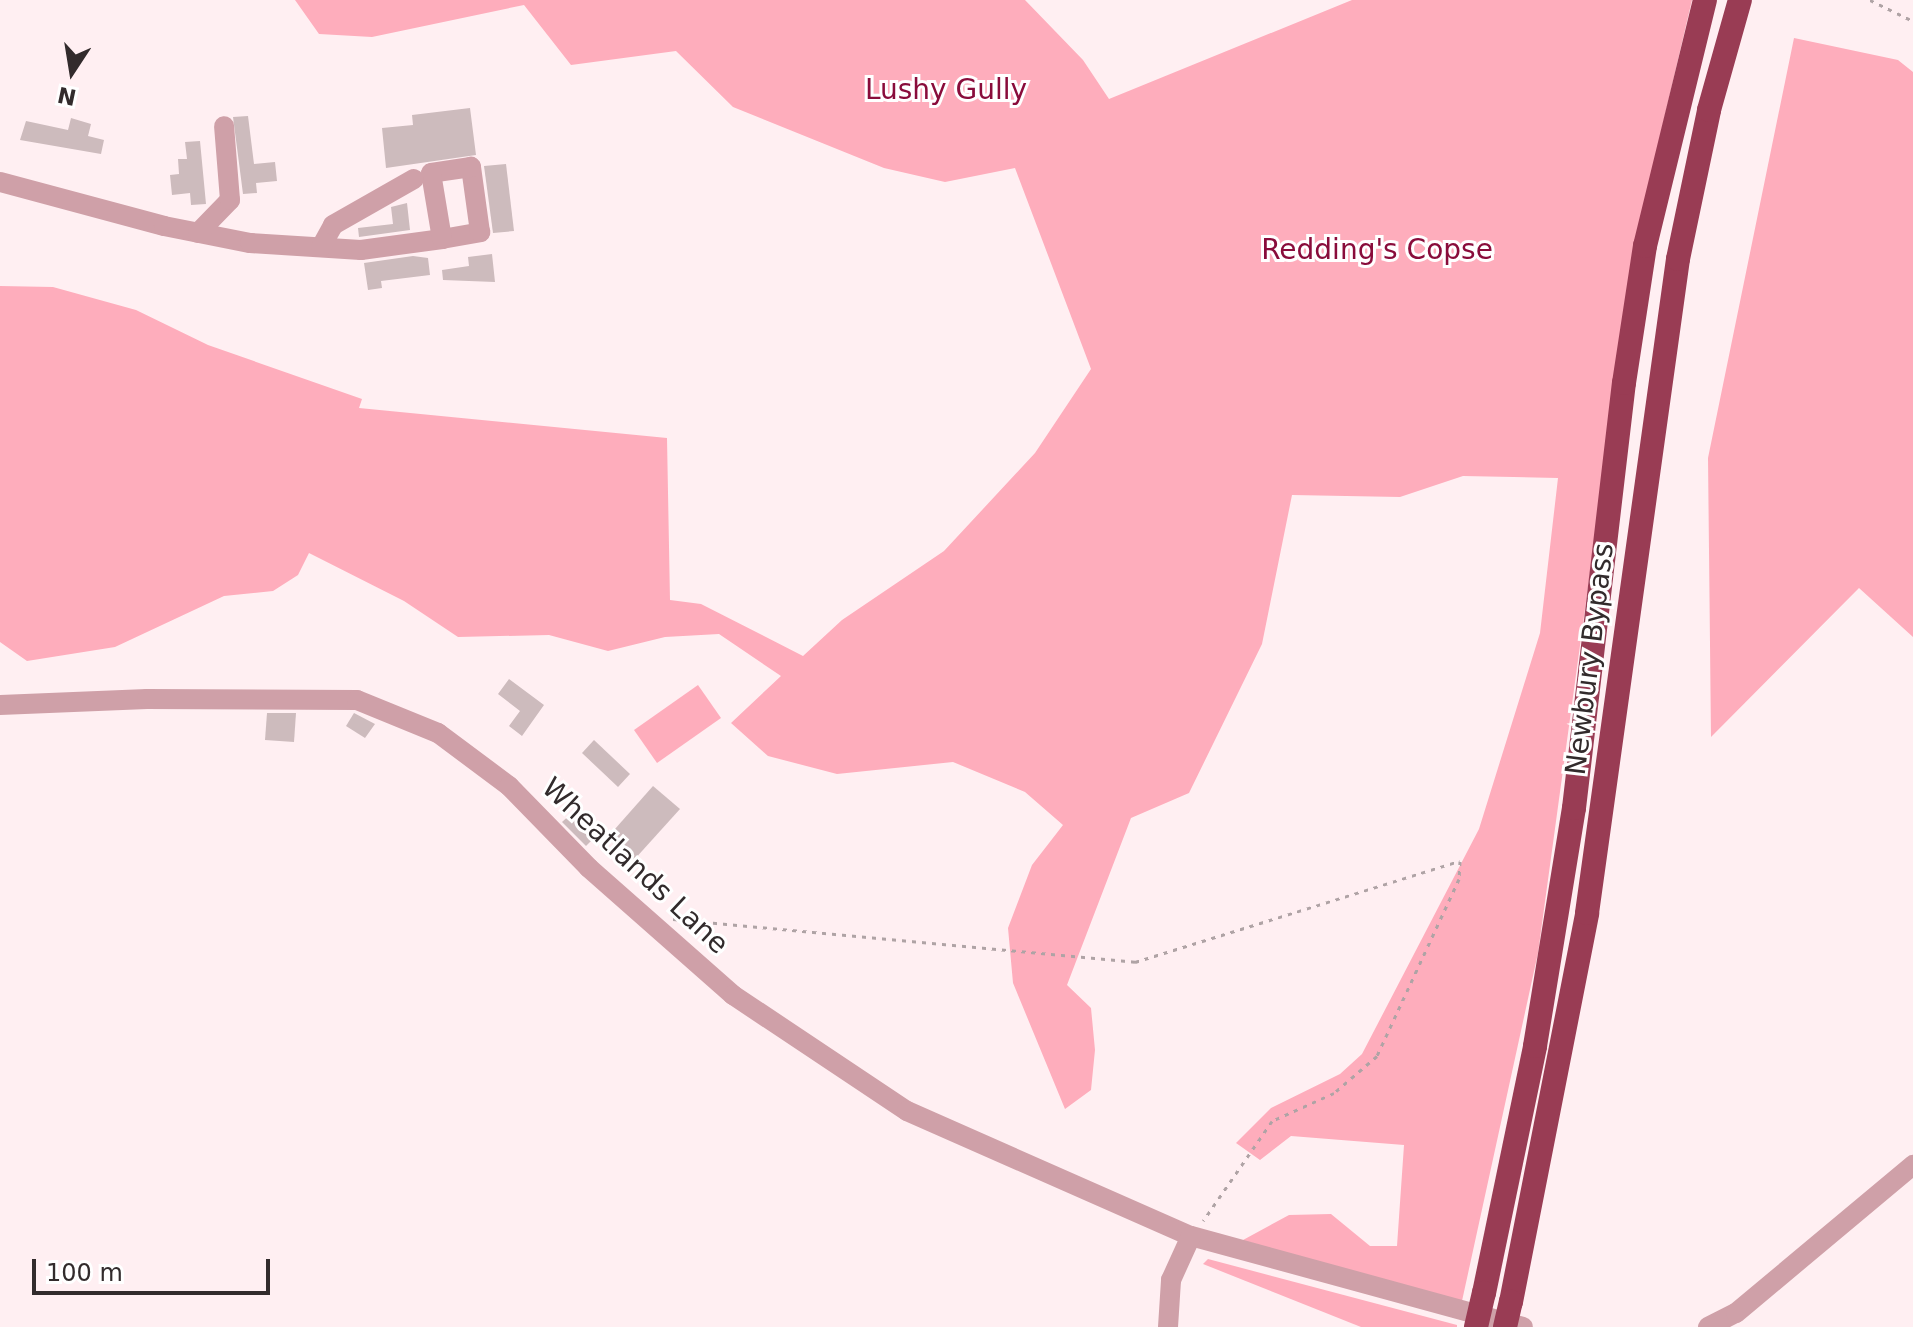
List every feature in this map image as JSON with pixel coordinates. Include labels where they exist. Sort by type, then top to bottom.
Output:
[{"type":"highway","name":"Newbury Bypass","points":[[1476,1327],[1535,1046],[1574,808],[1622,395],[1645,246],[1705,0]]},
{"type":"highway","name":"Newbury Bypass","points":[[1505,1327],[1587,913],[1678,259],[1709,110],[1740,0]]},
{"type":"street","points":[[198,233],[230,200],[224,126]]},
{"type":"street","points":[[321,247],[333,225],[414,179]]},
{"type":"street","points":[[0,182],[198,233],[361,250],[442,239]]},
{"type":"street","name":"Wheatlands Lane","points":[[0,705],[147,699],[357,700],[438,733],[509,786],[589,868],[733,995],[907,1111],[1191,1236],[1523,1327]]},
{"type":"street","points":[[1708,1327],[1736,1313],[1913,1165]]},
{"type":"street","points":[[1168,1327],[1171,1280],[1191,1236]]},
{"type":"path","points":[[1870,0],[1913,21]]},
{"type":"path","points":[[645,917],[1135,962],[1460,861],[1459,879],[1377,1056],[1334,1093],[1272,1121],[1191,1236]]},
{"type":"green space","points":[[295,0],[1025,0],[1083,60],[1109,99],[1352,0],[1692,0],[1635,243],[1538,953],[1462,1301],[1232,1246],[1289,1215],[1331,1214],[1370,1246],[1397,1246],[1404,1145],[1291,1136],[1260,1160],[1236,1143],[1271,1108],[1340,1074],[1362,1054],[1479,829],[1540,633],[1558,478],[1463,476],[1400,497],[1292,495],[1262,644],[1189,793],[1131,818],[1067,985],[1091,1008],[1095,1050],[1091,1090],[1065,1109],[1013,983],[1008,928],[1032,865],[1063,825],[1025,792],[953,762],[837,774],[768,756],[731,723],[781,676],[719,634],[665,637],[608,651],[549,635],[458,637],[404,601],[309,553],[298,575],[273,591],[224,596],[115,647],[27,661],[0,642],[0,286],[53,287],[136,310],[208,345],[362,399],[359,408],[667,438],[670,600],[701,604],[803,656],[842,620],[944,551],[1035,453],[1091,369],[1015,168],[945,182],[884,168],[733,107],[676,51],[571,65],[524,5],[372,37],[319,34]]},
{"type":"green space","points":[[1794,38],[1898,60],[1913,72],[1913,637],[1859,588],[1711,737],[1708,458]]},
{"type":"green space","points":[[698,685],[721,718],[657,763],[634,730]]},
{"type":"green space","points":[[1208,1259],[1457,1327],[1361,1327],[1203,1264]]},
{"type":"building","points":[[470,108],[476,155],[386,168],[382,128],[413,125],[412,115]]},
{"type":"building","points":[[248,116],[254,164],[275,162],[277,181],[256,183],[257,193],[243,194],[233,117]]},
{"type":"building","points":[[71,118],[91,124],[88,136],[104,140],[101,154],[20,140],[26,121],[68,130]]},
{"type":"building","points":[[200,141],[206,204],[191,205],[190,193],[172,195],[170,175],[179,174],[178,159],[187,159],[185,142]]},
{"type":"building","points":[[506,164],[514,231],[493,233],[484,166]]},
{"type":"building","points":[[407,203],[410,230],[359,237],[358,228],[393,224],[391,207]]},
{"type":"building","points":[[492,254],[495,282],[443,280],[442,270],[469,266],[468,257]]},
{"type":"building","points":[[413,256],[428,258],[430,275],[381,281],[382,288],[368,290],[364,263]]},
{"type":"building","points":[[509,679],[544,705],[522,736],[509,726],[520,711],[498,694]]},
{"type":"building","points":[[267,713],[296,713],[294,742],[265,740]]},
{"type":"building","points":[[354,713],[375,724],[365,738],[346,726]]},
{"type":"building","points":[[594,740],[630,774],[618,787],[582,753]]},
{"type":"building","points":[[653,786],[680,809],[633,861],[607,838]]},
{"type":"building","points":[[573,812],[596,836],[586,846],[562,822]]},
{"type":"park label","name":"Lushy Gully","points":[[946,90]]},
{"type":"park label","name":"Redding's Copse","points":[[1377,250]]}]
